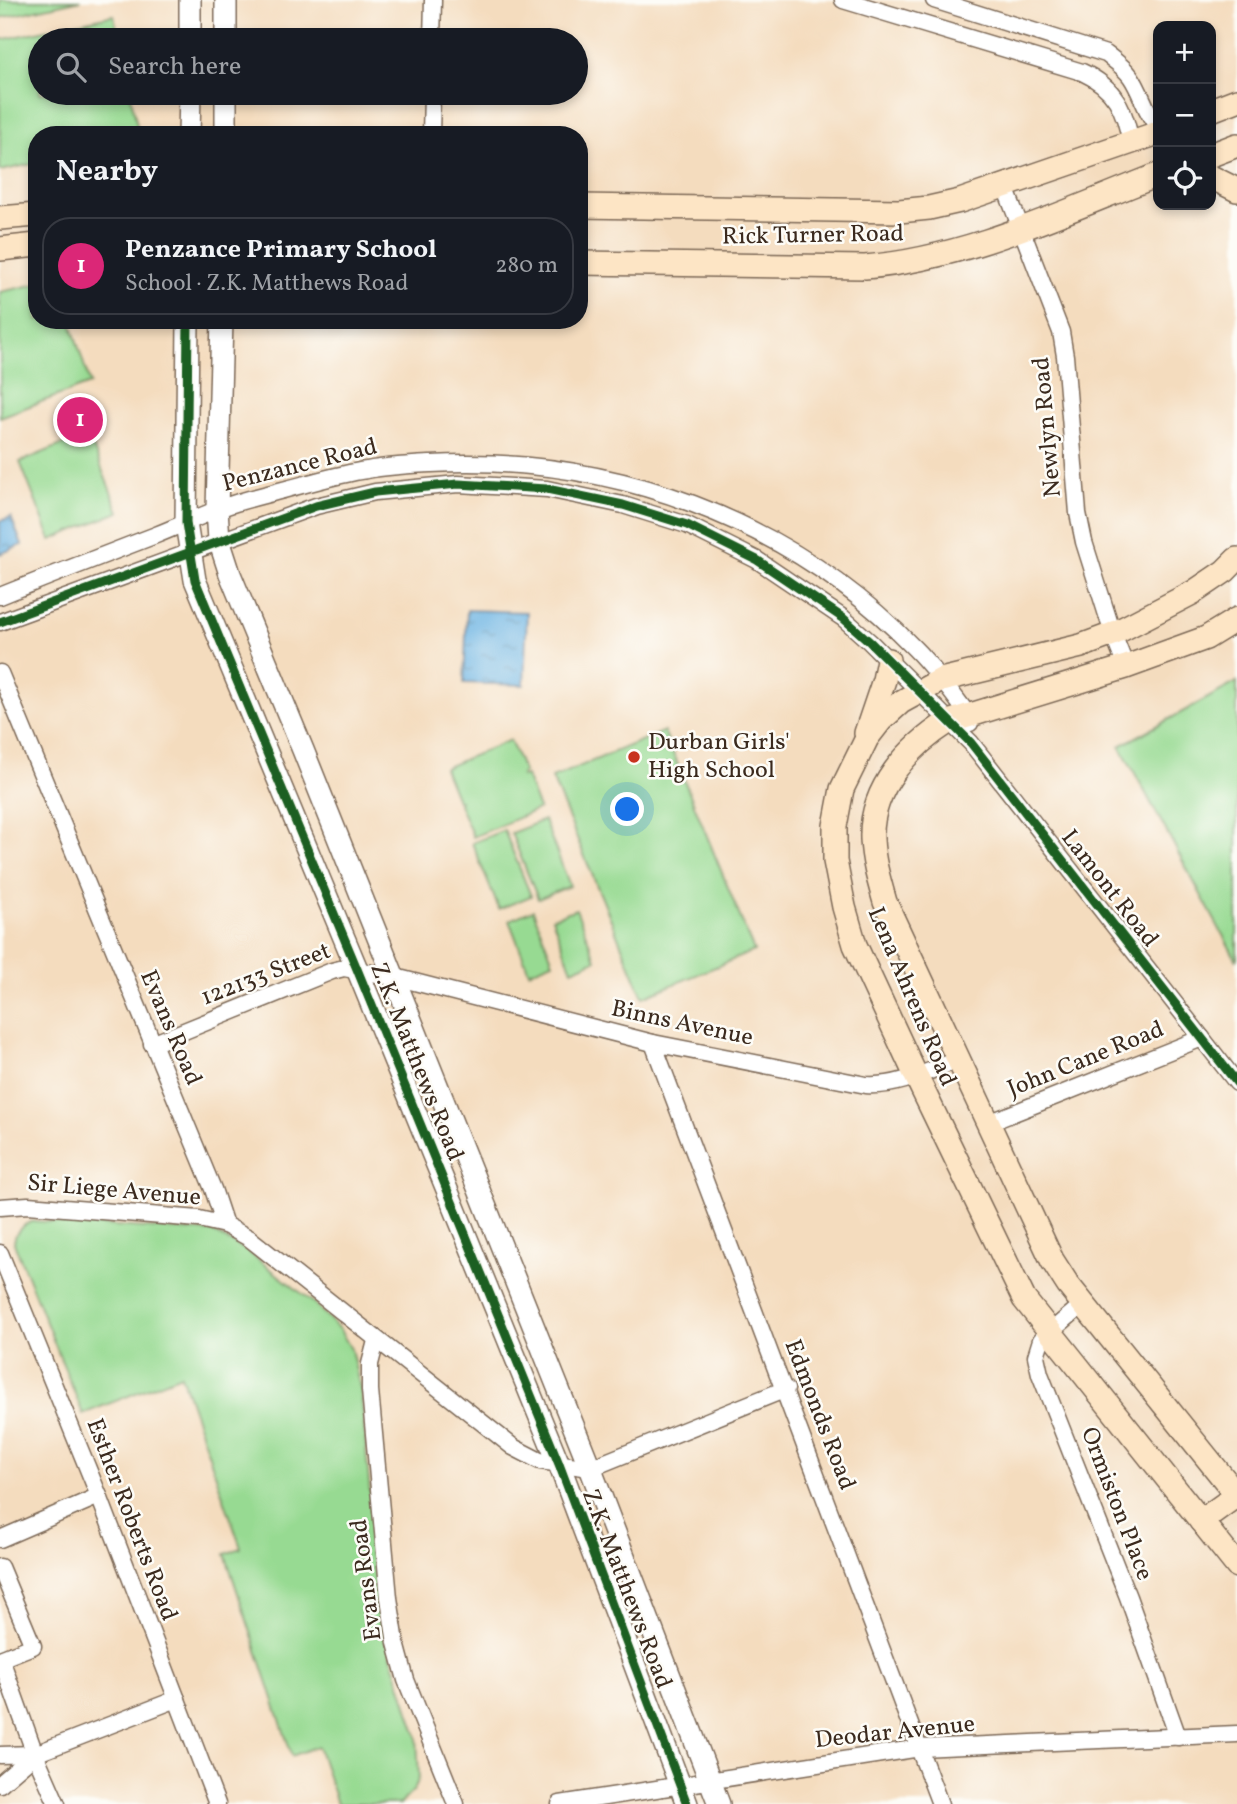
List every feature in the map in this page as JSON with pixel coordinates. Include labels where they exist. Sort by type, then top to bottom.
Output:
[{"type":"main road","points":[[1216,108],[1237,100]]},
{"type":"main road","name":"Rick Turner Road","points":[[588,206],[899,211],[929,208],[1005,187],[1153,135]]},
{"type":"main road","points":[[1216,153],[1237,145]]},
{"type":"main road","name":"Rick Turner Road","points":[[588,263],[865,267],[893,265],[967,248],[1153,176]]},
{"type":"main road","points":[[1216,180],[1237,190]]},
{"type":"main road","points":[[0,218],[28,216]]},
{"type":"main road","points":[[0,249],[28,246]]},
{"type":"main road","name":"Lena Ahrens Road","points":[[1237,559],[1225,571],[1194,592],[1112,634],[1081,646],[941,680],[901,702],[881,720],[860,749],[842,789],[835,826],[835,861],[855,945],[1020,1290],[1237,1566]]},
{"type":"main road","name":"Lena Ahrens Road","points":[[1237,619],[1206,638],[1126,667],[959,719],[925,738],[902,760],[888,782],[877,807],[872,836],[875,868],[885,902],[959,1059],[986,1124],[1052,1260],[1083,1304],[1237,1495]]},
{"type":"main road","points":[[860,749],[884,680],[888,660]]},
{"type":"main road","points":[[1201,1521],[1237,1495]]},
{"type":"street","points":[[190,0],[190,28]]},
{"type":"street","points":[[226,0],[226,28]]},
{"type":"street","points":[[432,28],[433,0]]},
{"type":"street","points":[[843,0],[1082,72],[1099,80],[1112,91],[1128,127],[1131,144]]},
{"type":"street","points":[[934,0],[1106,54],[1121,65],[1133,79],[1153,120]]},
{"type":"street","points":[[1034,59],[1042,33]]},
{"type":"street","points":[[189,126],[190,105]]},
{"type":"street","points":[[226,105],[226,126]]},
{"type":"street","points":[[431,126],[432,105]]},
{"type":"street","name":"Newlyn Road","points":[[1005,187],[1061,331],[1069,388],[1078,513],[1112,634],[1126,667]]},
{"type":"street","name":"Z.K. Matthews Road","points":[[188,329],[186,523],[188,551],[195,580],[559,1464],[683,1795]]},
{"type":"street","name":"Z.K. Matthews Road","points":[[222,329],[217,509],[219,540],[230,574],[591,1468],[719,1804]]},
{"type":"street","name":"Penzance Road","points":[[0,596],[217,509],[324,479],[368,469],[409,465],[520,463],[605,477],[660,491],[727,517],[767,537],[844,587],[915,649],[941,680],[959,719]]},
{"type":"street","points":[[409,465],[410,488]]},
{"type":"street","points":[[547,489],[549,467]]},
{"type":"street","name":"Penzance Road","points":[[0,622],[316,506],[375,492],[458,484],[547,489],[623,505],[687,525],[757,559],[843,618],[919,691],[959,719]]},
{"type":"street","points":[[717,539],[727,517]]},
{"type":"street","name":"Evans Road","points":[[0,673],[213,1189],[225,1224]]},
{"type":"street","name":"Lamont Road","points":[[959,719],[971,743],[1237,1083]]},
{"type":"street","points":[[271,764],[303,750]]},
{"type":"street","name":"122133 Street","points":[[152,1044],[331,971],[357,969]]},
{"type":"street","name":"Binns Avenue","points":[[357,969],[653,1043],[866,1085],[883,1086],[902,1082],[959,1059]]},
{"type":"street","name":"John Cane Road","points":[[986,1124],[1202,1038]]},
{"type":"street","name":"Edmonds Road","points":[[653,1043],[786,1389],[940,1804]]},
{"type":"street","points":[[430,1149],[459,1138]]},
{"type":"street","name":"Sir Liege Avenue","points":[[0,1207],[28,1205],[134,1213],[225,1224]]},
{"type":"street","points":[[225,1224],[249,1238],[513,1447],[540,1461],[591,1468],[786,1389]]},
{"type":"street","name":"Esther Roberts Road","points":[[0,1253],[99,1496],[217,1804]]},
{"type":"street","name":"Ormiston Place","points":[[1083,1304],[1041,1340],[1036,1356],[1040,1374],[1128,1597],[1178,1737]]},
{"type":"street","name":"Evans Road","points":[[376,1340],[370,1364],[370,1390],[396,1643],[406,1680],[456,1804]]},
{"type":"street","points":[[0,1539],[99,1496]]},
{"type":"street","points":[[0,1567],[33,1646],[1,1659],[35,1754],[57,1804]]},
{"type":"street","points":[[0,1784],[35,1754],[177,1699]]},
{"type":"street","name":"Deodar Avenue","points":[[560,1804],[683,1795],[710,1780],[920,1748],[1237,1734]]},
{"type":"street","points":[[0,1755],[35,1754]]},
{"type":"green space","points":[[0,0],[81,0],[0,18]]},
{"type":"green space","points":[[114,15],[117,28],[55,28]]},
{"type":"green space","points":[[28,34],[28,105],[133,105],[137,126],[28,126],[28,165],[0,171],[0,40]]},
{"type":"green space","points":[[28,286],[28,329],[73,329],[90,384],[0,417],[0,292]]},
{"type":"green space","points":[[88,434],[119,512],[51,540],[20,462]]},
{"type":"green space","points":[[1237,682],[1237,961],[1120,746]]},
{"type":"green space","points":[[664,731],[754,951],[643,997],[552,778]]},
{"type":"green space","points":[[510,740],[524,773],[521,774],[522,777],[526,776],[539,809],[473,837],[459,804],[460,800],[457,800],[444,768]]},
{"type":"green space","points":[[544,820],[570,886],[538,899],[511,833]]},
{"type":"green space","points":[[504,830],[531,896],[499,909],[472,843]]},
{"type":"green space","points":[[576,909],[596,960],[572,970],[552,918]]},
{"type":"green space","points":[[533,910],[553,962],[529,972],[509,920]]},
{"type":"green space","points":[[35,1221],[212,1232],[246,1250],[314,1303],[340,1330],[351,1349],[361,1392],[379,1595],[390,1652],[417,1736],[419,1778],[414,1790],[400,1804],[337,1804],[318,1746],[292,1756],[225,1554],[241,1548],[181,1375],[83,1414],[14,1243],[20,1228]]},
{"type":"water","points":[[11,517],[22,545],[0,554],[0,521]]},
{"type":"water","points":[[467,610],[527,612],[524,685],[464,683]]},
{"type":"cycle path","points":[[188,329],[186,523],[195,580],[559,1464],[687,1804]]},
{"type":"cycle path","points":[[0,622],[316,506],[375,492],[458,484],[547,489],[623,505],[687,525],[757,560],[843,618],[971,743],[1237,1083]]},
{"type":"place","name":"Penzance Primary School","points":[[80,420]]},
{"type":"place","name":"Durban Girls' High School","points":[[634,757]]}]
